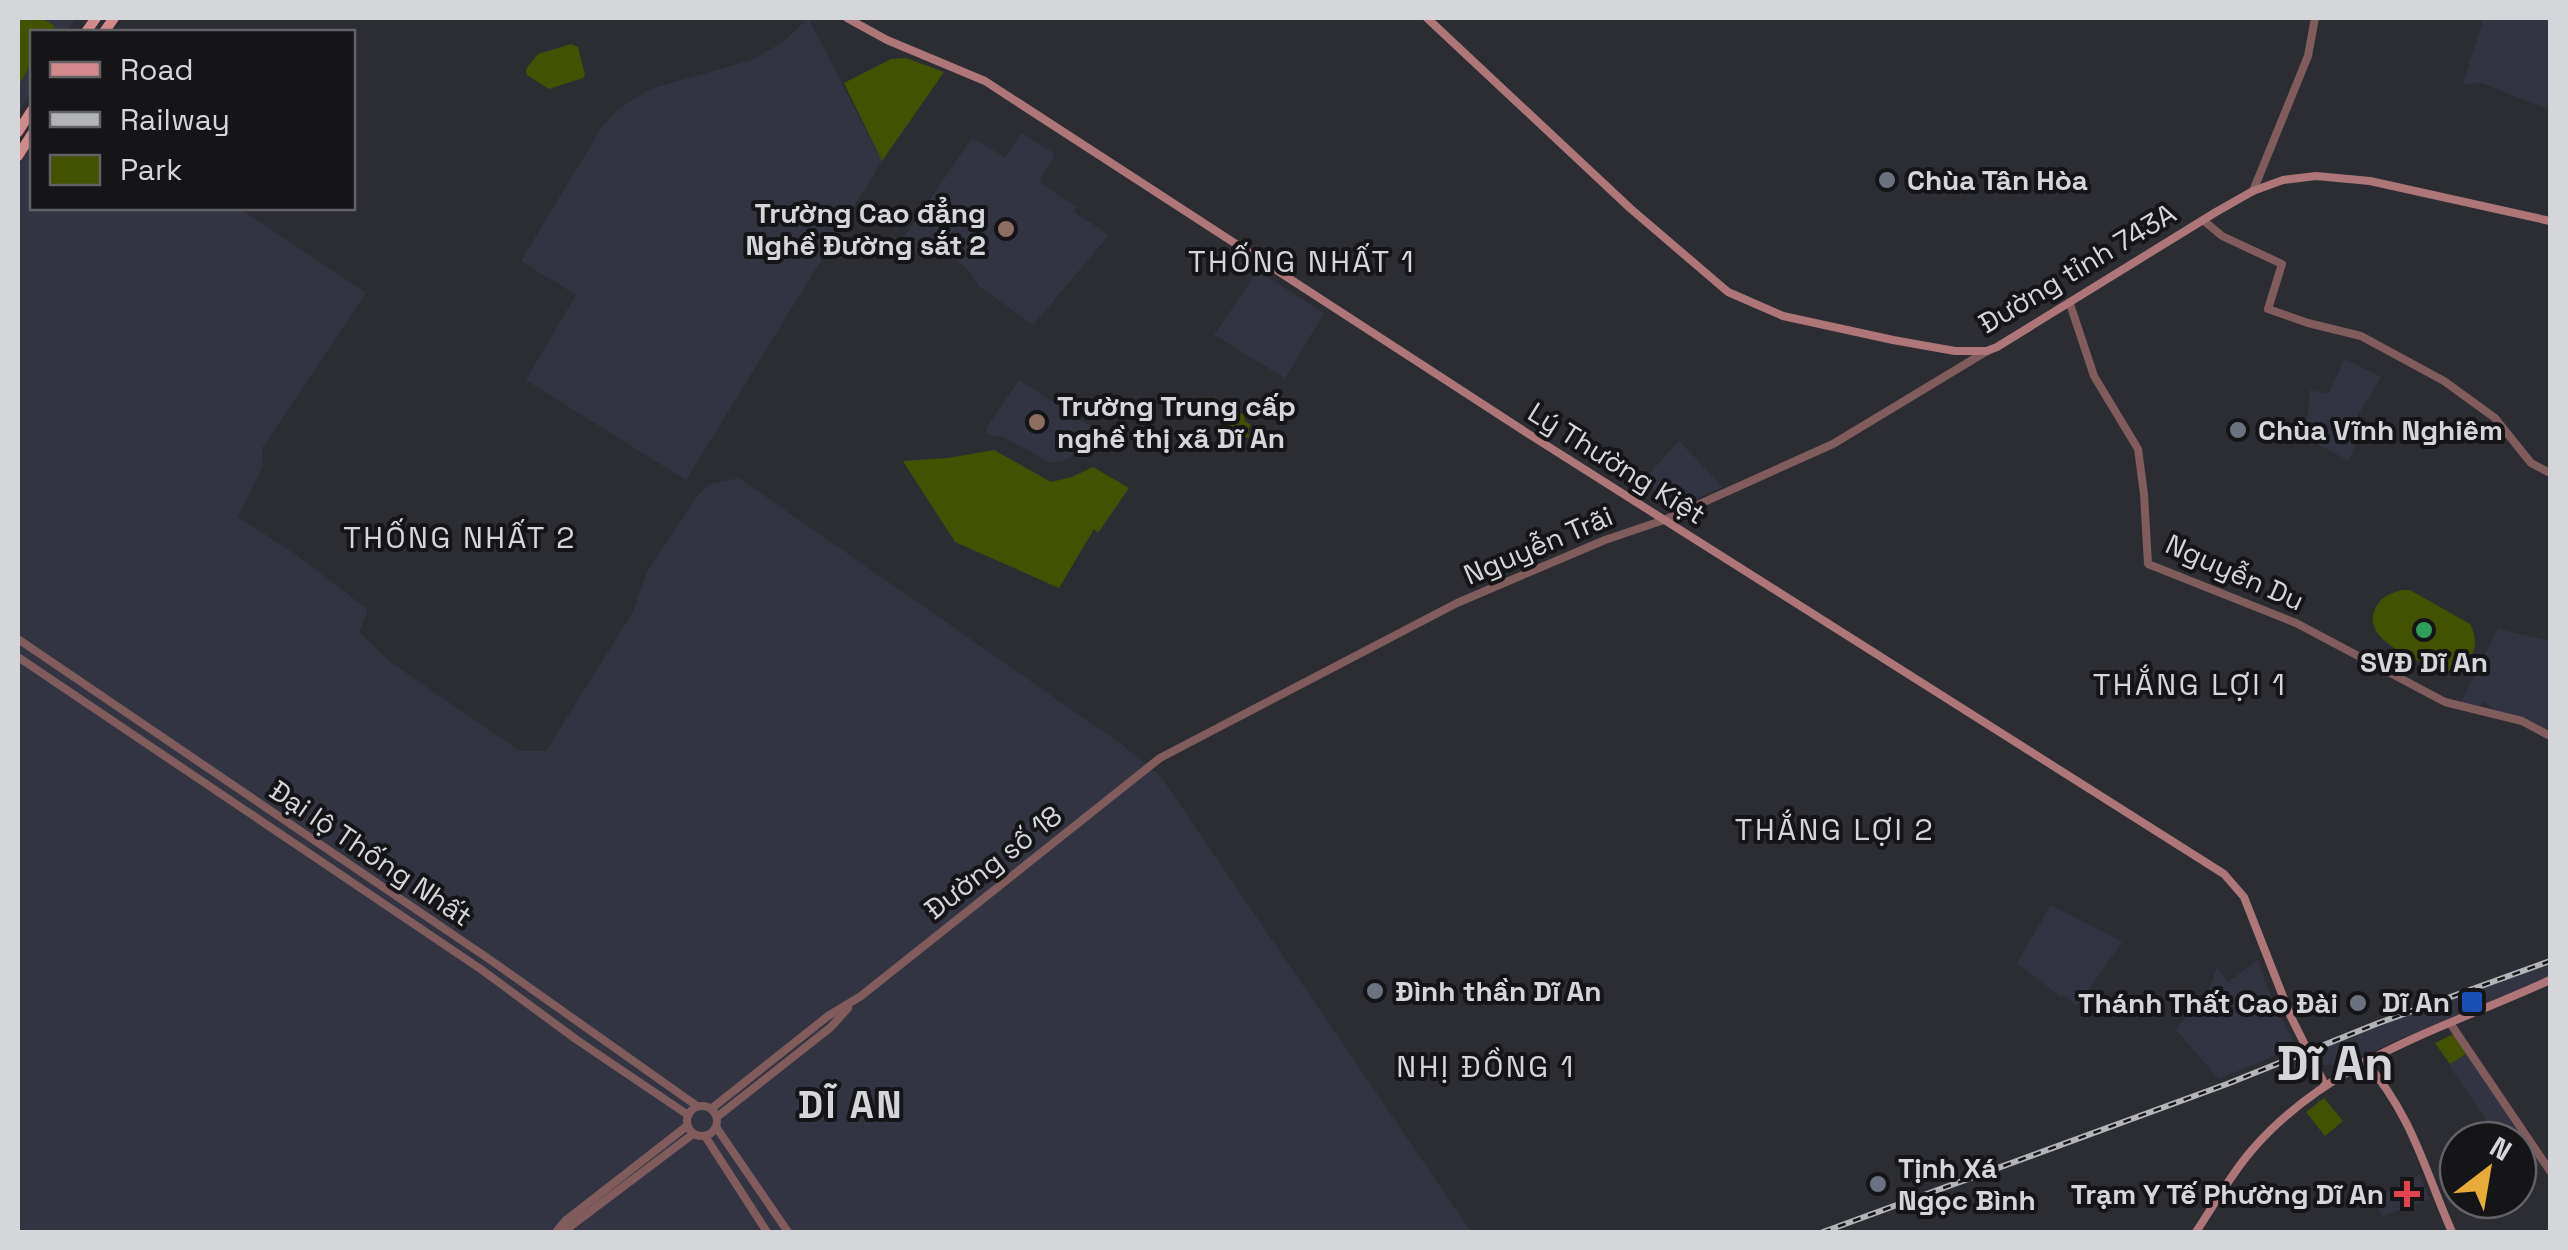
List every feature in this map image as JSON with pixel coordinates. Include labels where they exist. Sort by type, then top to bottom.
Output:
[{"type":"main road","name":"Lý Thường Kiệt","points":[[846,18],[886,40],[986,81],[1664,520],[2224,874],[2244,897],[2323,1086]]},
{"type":"main road","name":"Đường tỉnh 743A","points":[[1427,18],[1631,209],[1728,292],[1763,310],[1938,349],[1987,351],[2253,191],[2307,176],[2346,178],[2550,221]]},
{"type":"main road","points":[[2196,1232],[2255,1146],[2323,1086],[2400,1042],[2550,980]]},
{"type":"main road","points":[[2365,1061],[2395,1098],[2409,1124],[2452,1232]]},
{"type":"street","points":[[2253,191],[2308,56],[2314,18]]},
{"type":"street","points":[[2203,220],[2222,236],[2282,264],[2268,308],[2361,336],[2444,381],[2495,418],[2531,463],[2550,472]]},
{"type":"street","name":"Nguyễn Du","points":[[2070,304],[2094,376],[2138,449],[2148,564],[2296,623],[2445,702],[2522,721],[2550,736]]},
{"type":"street","name":"Nguyễn Trãi","points":[[1160,758],[1457,603],[1605,540],[1664,520],[1833,444],[1987,351]]},
{"type":"street","name":"Đại lộ Thống Nhất","points":[[18,639],[698,1106]]},
{"type":"street","name":"Đại lộ Thống Nhất","points":[[18,656],[688,1115]]},
{"type":"street","points":[[56,682],[65,671]]},
{"type":"street","name":"Đường số 18","points":[[705,1136],[715,1117],[828,1016],[854,1000],[1160,758]]},
{"type":"street","points":[[400,915],[408,904]]},
{"type":"street","points":[[2450,1023],[2550,1171]]},
{"type":"street","points":[[698,1106],[715,1117],[785,1228],[768,1232],[705,1136],[690,1130],[688,1115],[698,1106]]},
{"type":"street","points":[[560,1232],[565,1220],[690,1130]]},
{"type":"shaded area","points":[[18,18],[76,18],[67,30],[30,30],[30,94],[18,112]]},
{"type":"shaded area","points":[[808,18],[882,161],[686,480],[526,380],[576,295],[521,261],[602,127],[616,111],[650,89],[752,60],[784,41]]},
{"type":"shaded area","points":[[2484,18],[2550,18],[2550,98],[2546,108],[2481,83],[2463,84]]},
{"type":"shaded area","name":"Trường Cao đẳng Nghề Đường sắt 2","points":[[1022,133],[1055,154],[1039,182],[1077,207],[1074,212],[1109,235],[1033,325],[979,286],[953,258],[915,253],[898,246],[972,138],[1005,157]]},
{"type":"shaded area","points":[[30,148],[30,210],[242,210],[366,293],[262,448],[263,465],[238,517],[297,555],[368,610],[359,632],[393,664],[520,751],[546,751],[633,612],[647,572],[699,494],[710,484],[739,478],[1121,744],[1161,777],[1471,1232],[18,1232],[18,167]]},
{"type":"shaded area","points":[[1258,271],[1324,313],[1285,378],[1214,335]]},
{"type":"shaded area","points":[[2345,359],[2381,377],[2346,435],[2357,440],[2349,461],[2306,438],[2310,390],[2328,394]]},
{"type":"shaded area","name":"Trường Trung cấp nghề thị xã Dĩ An","points":[[1019,380],[1092,427],[1070,458],[1049,462],[1003,437],[987,434],[987,427]]},
{"type":"shaded area","points":[[1679,441],[1723,487],[1678,507],[1642,482]]},
{"type":"shaded area","points":[[2498,629],[2550,641],[2550,732],[2483,702],[2479,706],[2461,703]]},
{"type":"shaded area","points":[[2051,905],[2122,942],[2077,1006],[2017,963]]},
{"type":"shaded area","points":[[2258,960],[2296,1047],[2219,1079],[2176,1030],[2210,987],[2217,967],[2228,982]]},
{"type":"shaded area","points":[[2550,960],[2550,977],[2488,1005],[2401,1038],[2347,1064],[2323,1065],[2316,1059],[2312,1047]]},
{"type":"shaded area","points":[[2466,1054],[2511,1120],[2486,1120],[2449,1065]]},
{"type":"shaded area","name":"Trạm Y Tế Phường Dĩ An","points":[[2420,1175],[2430,1199],[2383,1216],[2375,1203]]},
{"type":"green space","points":[[18,18],[41,18],[55,26],[52,30],[30,30],[30,65],[18,86]]},
{"type":"green space","points":[[571,44],[578,47],[583,78],[549,89],[527,75],[526,69],[538,54]]},
{"type":"green space","points":[[906,58],[944,72],[882,161],[844,83],[891,59]]},
{"type":"green space","points":[[1216,396],[1219,403],[1212,405],[1210,412],[1217,411],[1219,405],[1222,418],[1228,411],[1243,414],[1250,424],[1248,436],[1256,428],[1263,429],[1255,442],[1207,413]]},
{"type":"green space","points":[[994,450],[1051,482],[1093,467],[1129,488],[1098,533],[1094,529],[1059,588],[955,542],[903,461]]},
{"type":"green space","name":"SVĐ Dĩ An","points":[[2410,590],[2470,624],[2474,650],[2460,667],[2442,672],[2394,648],[2376,630],[2376,607],[2387,596]]},
{"type":"green space","points":[[2454,1034],[2466,1054],[2450,1064],[2435,1043]]},
{"type":"green space","points":[[2324,1098],[2343,1121],[2325,1136],[2306,1112]]},
{"type":"railway","points":[[1823,1232],[2550,961]]},
{"type":"place","name":"Chùa Tân Hòa","points":[[1887,180]]},
{"type":"place","name":"Trường Cao đẳng Nghề Đường sắt 2","points":[[1006,229]]},
{"type":"place","name":"Trường Trung cấp nghề thị xã Dĩ An","points":[[1037,422]]},
{"type":"place","name":"Chùa Vĩnh Nghiêm","points":[[2238,430]]},
{"type":"place","name":"SVĐ Dĩ An","points":[[2424,630]]},
{"type":"place","name":"Đình thần Dĩ An","points":[[1375,991]]},
{"type":"place","name":"Dĩ An","points":[[2472,1002]]},
{"type":"place","name":"Thánh Thất Cao Đài","points":[[2358,1003]]},
{"type":"place","name":"Tịnh Xá Ngọc Bình","points":[[1878,1184]]},
{"type":"place","name":"Trạm Y Tế Phường Dĩ An","points":[[2407,1194]]},
{"type":"district","name":"THỐNG NHẤT 1","points":[[1302,261]]},
{"type":"district","name":"THỐNG NHẤT 2","points":[[460,537]]},
{"type":"district","name":"THẮNG LỢI 1","points":[[2190,684]]},
{"type":"district","name":"THẮNG LỢI 2","points":[[1835,829]]},
{"type":"district","name":"Dĩ An","points":[[2335,1063]]},
{"type":"district","name":"NHỊ ĐỒNG 1","points":[[1486,1066]]},
{"type":"district","name":"DĨ AN","points":[[851,1105]]}]
